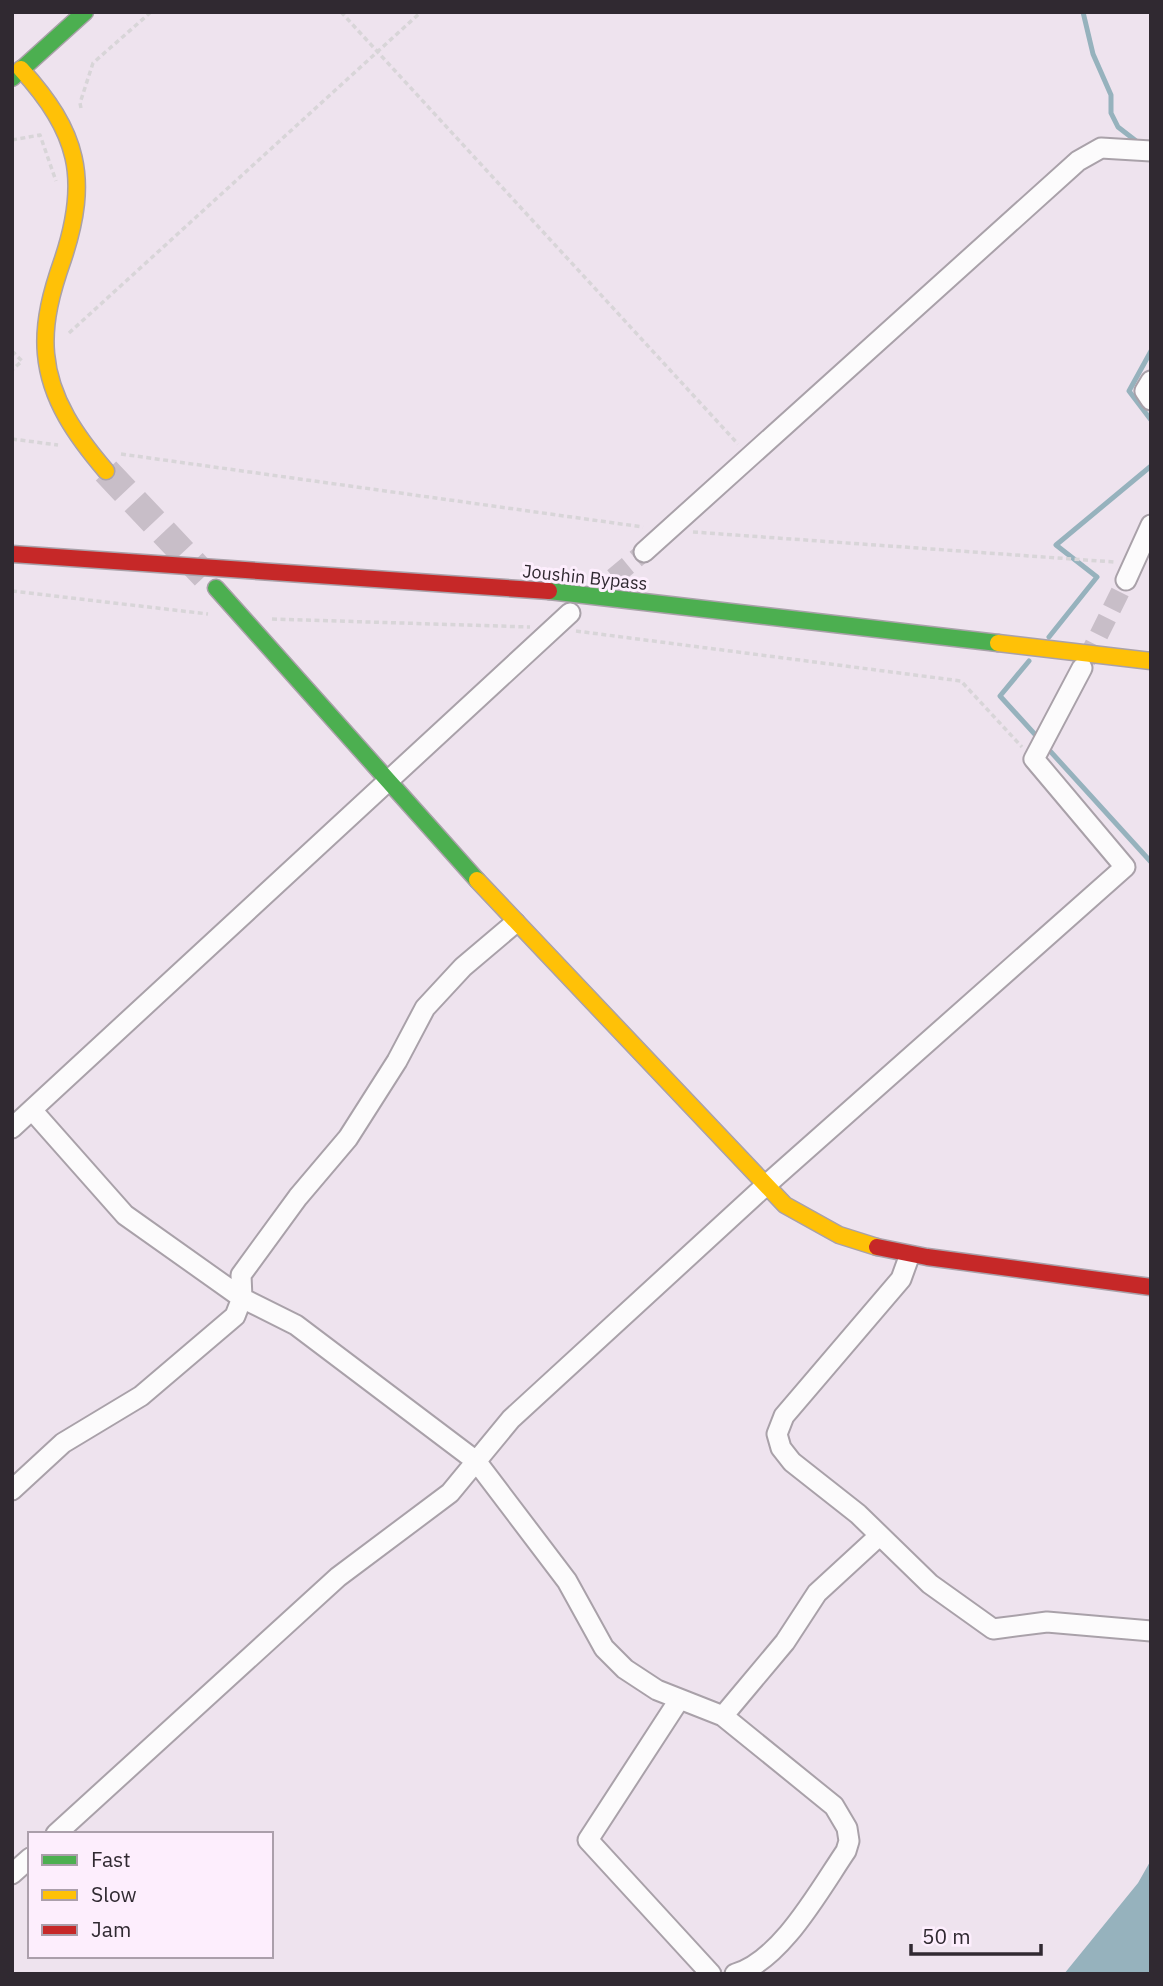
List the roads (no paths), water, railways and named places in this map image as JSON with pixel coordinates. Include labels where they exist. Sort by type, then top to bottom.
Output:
[{"type":"main road","points":[[85,12],[15,69],[54,106],[71,143],[76,164],[76,224],[48,306],[46,354],[53,395],[86,449],[106,471]]},
{"type":"main road","name":"Joushin Bypass","points":[[12,554],[538,590],[1151,661]]},
{"type":"main road","points":[[216,588],[515,923],[765,1186],[804,1220],[842,1238],[909,1257],[1151,1287]]},
{"type":"street","points":[[644,552],[1078,161],[1101,148],[1151,151]]},
{"type":"street","points":[[1151,381],[1145,391],[1151,400]]},
{"type":"street","points":[[1130,572],[1151,525]]},
{"type":"street","points":[[12,1128],[570,613]]},
{"type":"street","points":[[58,1832],[338,1577],[450,1493],[511,1419],[765,1186],[1125,867],[1034,759],[1082,668]]},
{"type":"street","points":[[12,1490],[63,1443],[141,1396],[234,1316],[242,1298],[241,1275],[298,1197],[348,1138],[397,1061],[425,1008],[463,967],[515,923]]},
{"type":"street","points":[[32,1110],[125,1215],[242,1298],[296,1325],[476,1461],[567,1581],[604,1648],[625,1669],[679,1700],[723,1716],[834,1806],[847,1828],[849,1841],[841,1859],[780,1945],[746,1971],[735,1974]]},
{"type":"street","points":[[909,1257],[901,1279],[784,1416],[777,1434],[780,1448],[792,1462],[858,1514],[930,1584],[993,1629],[1047,1622],[1151,1631]]},
{"type":"street","points":[[723,1716],[785,1642],[817,1593],[879,1536]]},
{"type":"street","points":[[679,1700],[588,1840],[711,1974]]},
{"type":"street","points":[[12,1874],[28,1860]]},
{"type":"water","points":[[1151,1860],[1151,1974],[1064,1974],[1138,1883]]},
{"type":"waterway","points":[[1083,12],[1093,54],[1111,95],[1111,113],[1118,127],[1140,144]]},
{"type":"waterway","points":[[1151,351],[1129,391],[1151,420]]},
{"type":"waterway","points":[[1049,637],[1097,577],[1056,545],[1151,466]]},
{"type":"waterway","points":[[1029,661],[1000,696],[1151,862]]},
{"type":"tunnel","points":[[106,471],[205,576]]},
{"type":"tunnel","points":[[591,596],[644,552]]},
{"type":"tunnel","points":[[1086,661],[1126,580]]}]
